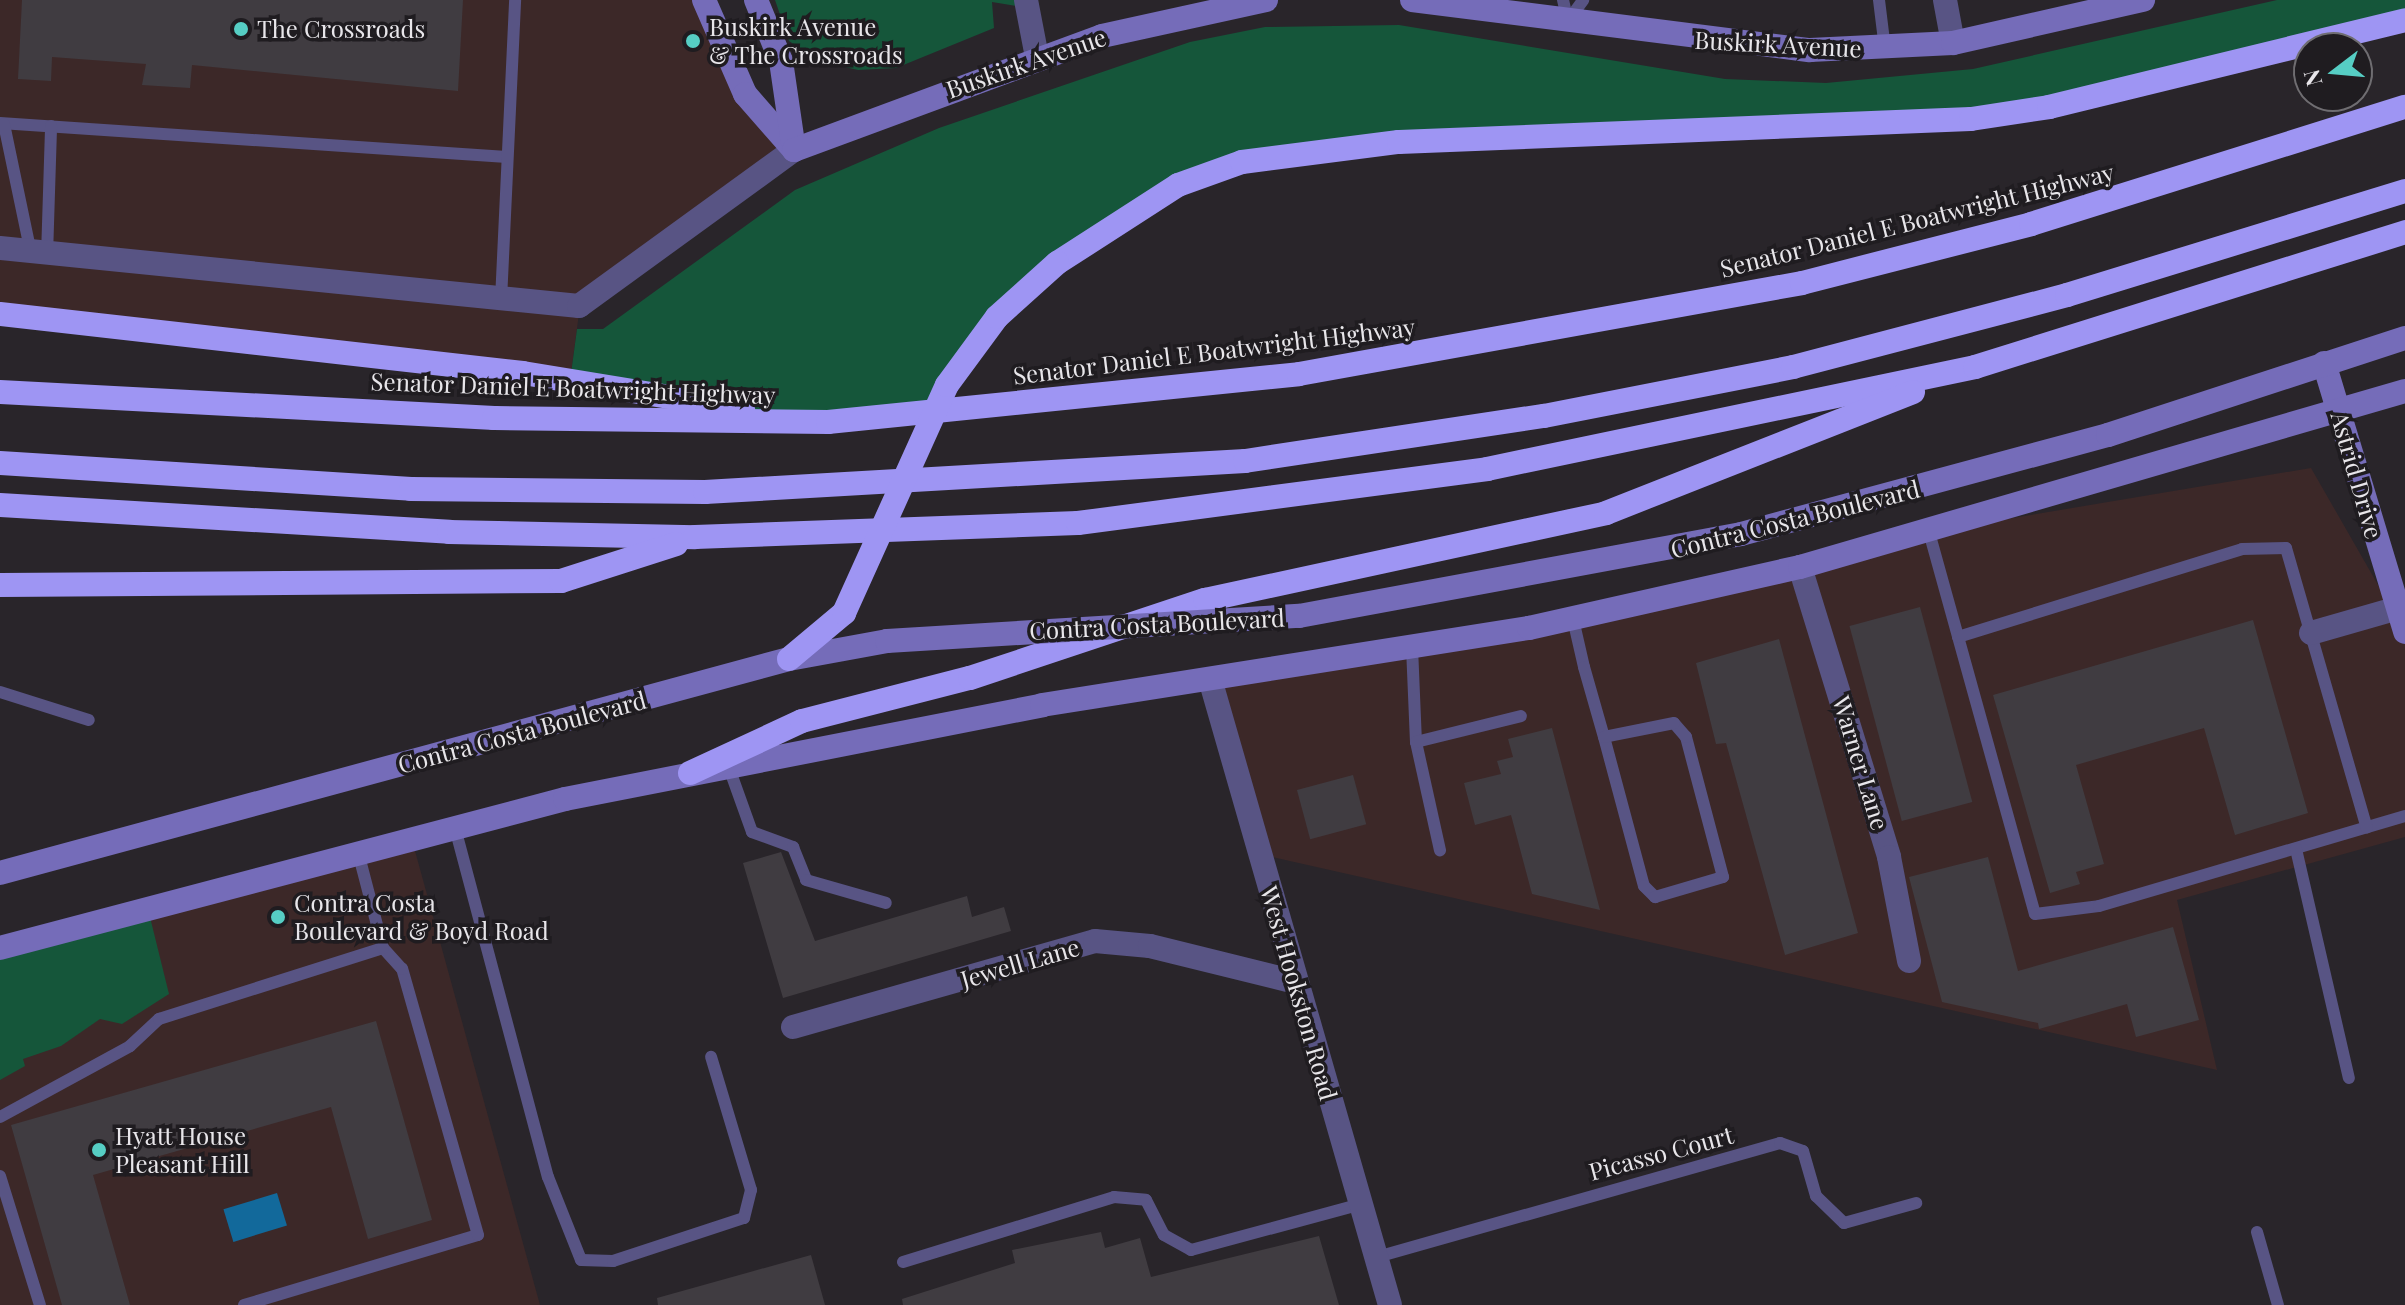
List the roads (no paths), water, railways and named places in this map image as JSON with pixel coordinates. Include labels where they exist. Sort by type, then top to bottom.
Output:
[{"type":"highway","points":[[789,659],[844,613],[947,385],[997,317],[1057,263],[1178,185],[1256,159],[1399,142],[1971,119],[2049,107],[2405,20]]},
{"type":"highway","name":"Senator Daniel E Boatwright Highway","points":[[0,392],[494,418],[828,422],[1299,374],[1786,286],[2031,224],[2405,107]]},
{"type":"highway","points":[[0,463],[411,489],[705,492],[1245,461],[1544,416],[1793,367],[2067,295],[2405,191]]},
{"type":"highway","points":[[690,773],[802,721],[970,678],[1205,600],[1606,513],[1975,367],[2405,232]]},
{"type":"highway","points":[[0,314],[523,373],[828,422]]},
{"type":"highway","points":[[0,505],[449,532],[695,537],[1078,523],[1455,474],[1975,367]]},
{"type":"highway","points":[[0,585],[561,581],[695,537]]},
{"type":"main road","points":[[704,0],[745,94],[794,150]]},
{"type":"main road","points":[[756,0],[781,61],[794,150]]},
{"type":"main road","name":"Buskirk Avenue","points":[[794,150],[1037,57],[1162,20],[1266,0]]},
{"type":"main road","name":"Buskirk Avenue","points":[[1412,0],[1565,11],[1735,46],[1885,49],[1953,43],[2143,0]]},
{"type":"main road","name":"Contra Costa Boulevard","points":[[0,873],[789,659],[965,633],[1299,616],[1741,534],[2108,435],[2405,338]]},
{"type":"main road","name":"Astrid Drive","points":[[2324,363],[2400,607],[2405,632]]},
{"type":"main road","name":"Contra Costa Boulevard","points":[[0,948],[358,852],[690,773],[1210,679],[1573,619],[1800,567],[1929,532],[2405,391]]},
{"type":"street","points":[[1026,0],[1037,57]]},
{"type":"street","points":[[1945,0],[1953,43]]},
{"type":"street","points":[[0,248],[500,302],[579,306],[794,150]]},
{"type":"street","name":"Warner Lane","points":[[1800,567],[1889,857],[1909,961]]},
{"type":"street","points":[[2311,633],[2400,607]]},
{"type":"street","name":"West Hookston Road","points":[[1210,679],[1390,1305]]},
{"type":"street","name":"Jewell Lane","points":[[793,1027],[1095,941],[1150,946],[1296,982]]},
{"type":"lane","points":[[500,302],[515,0]]},
{"type":"lane","points":[[1565,11],[1583,0]]},
{"type":"lane","points":[[1879,0],[1885,49]]},
{"type":"lane","points":[[39,254],[2,124],[507,157]]},
{"type":"lane","points":[[39,254],[51,126]]},
{"type":"lane","points":[[1929,532],[2035,914],[2099,906],[2405,816]]},
{"type":"lane","points":[[1958,637],[2269,544],[2286,548],[2367,828]]},
{"type":"lane","points":[[1573,619],[1604,737],[1644,886],[1655,897],[1723,877],[1686,737],[1674,723],[1604,737]]},
{"type":"lane","points":[[1412,647],[1416,742],[1440,850]]},
{"type":"lane","points":[[0,692],[89,720]]},
{"type":"lane","points":[[1416,742],[1521,716]]},
{"type":"lane","points":[[728,765],[752,832],[793,847],[806,880],[886,903]]},
{"type":"lane","points":[[455,828],[548,1177],[581,1260],[613,1261],[744,1218],[751,1190],[711,1057]]},
{"type":"lane","points":[[2296,849],[2349,1078]]},
{"type":"lane","points":[[244,1305],[478,1235],[402,969],[383,948],[358,852]]},
{"type":"lane","points":[[0,1117],[130,1046],[159,1019],[383,948]]},
{"type":"lane","name":"Picasso Court","points":[[1377,1257],[1780,1143],[1803,1151],[1816,1196],[1844,1223],[1916,1203]]},
{"type":"lane","points":[[0,1176],[40,1305]]},
{"type":"lane","points":[[903,1262],[1114,1197],[1146,1200],[1164,1235],[1191,1250],[1361,1204]]},
{"type":"lane","points":[[2257,1232],[2278,1305]]},
{"type":"water","points":[[277,1193],[287,1226],[233,1242],[223,1209]]},
{"type":"place","name":"The Crossroads","points":[[241,29]]},
{"type":"place","name":"Buskirk Avenue & The Crossroads","points":[[693,41]]},
{"type":"place","name":"Contra Costa Boulevard & Boyd Road","points":[[278,917]]},
{"type":"place","name":"Hyatt House Pleasant Hill","points":[[99,1150]]}]
